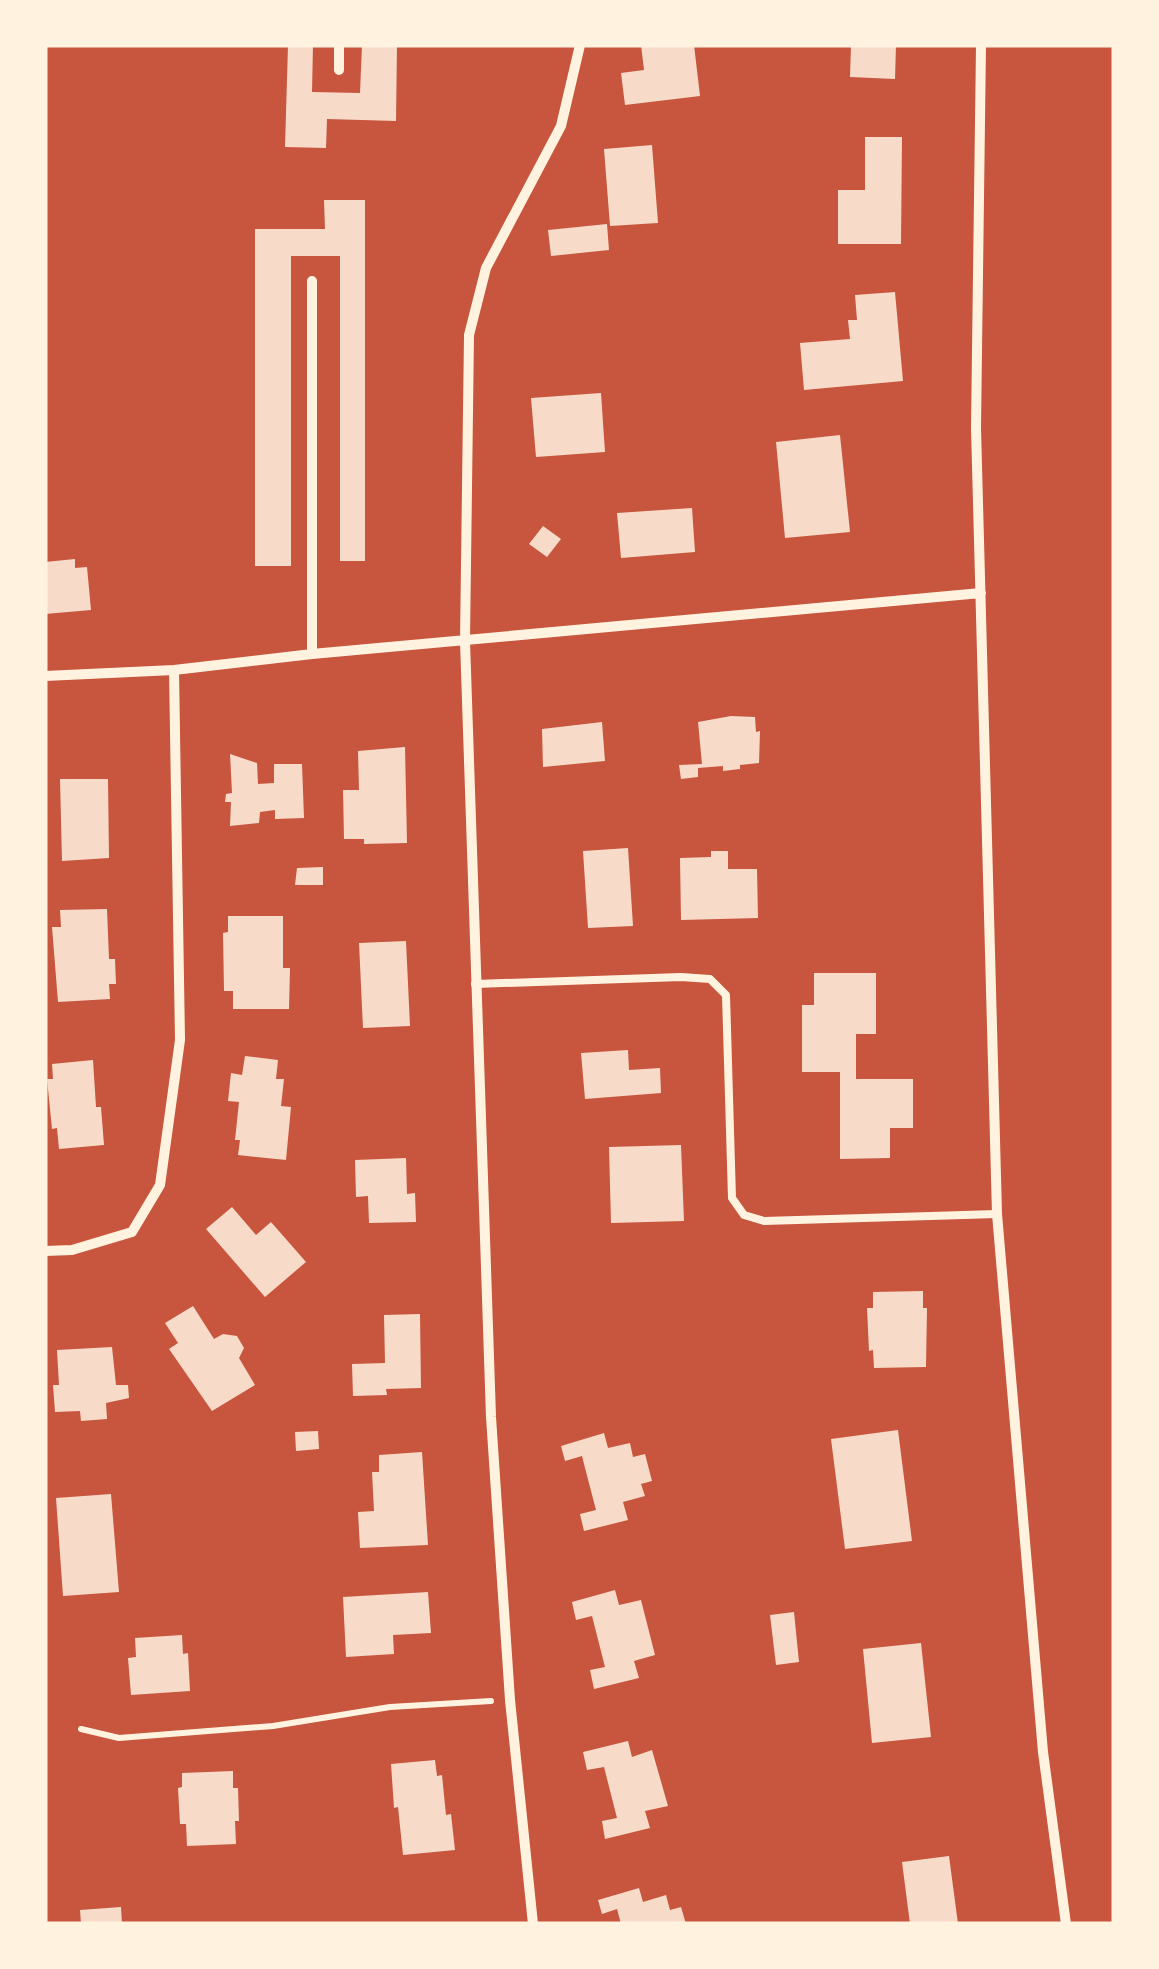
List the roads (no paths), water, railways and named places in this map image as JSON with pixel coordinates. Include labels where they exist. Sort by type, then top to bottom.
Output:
[{"type":"street","points":[[339,70],[340,45]]},
{"type":"street","points":[[533,1924],[510,1700],[491,1417],[465,640],[469,334],[486,268],[562,126],[580,45]]},
{"type":"street","points":[[981,45],[976,428],[997,1214],[1043,1752],[1066,1924]]},
{"type":"street","points":[[312,281],[312,654]]},
{"type":"street","points":[[45,676],[174,670],[982,593]]},
{"type":"street","points":[[45,1251],[72,1250],[132,1232],[160,1185],[180,1040],[174,670]]},
{"type":"lane","points":[[476,984],[681,977],[710,980],[726,995],[732,1198],[744,1215],[764,1221],[997,1214]]}]
